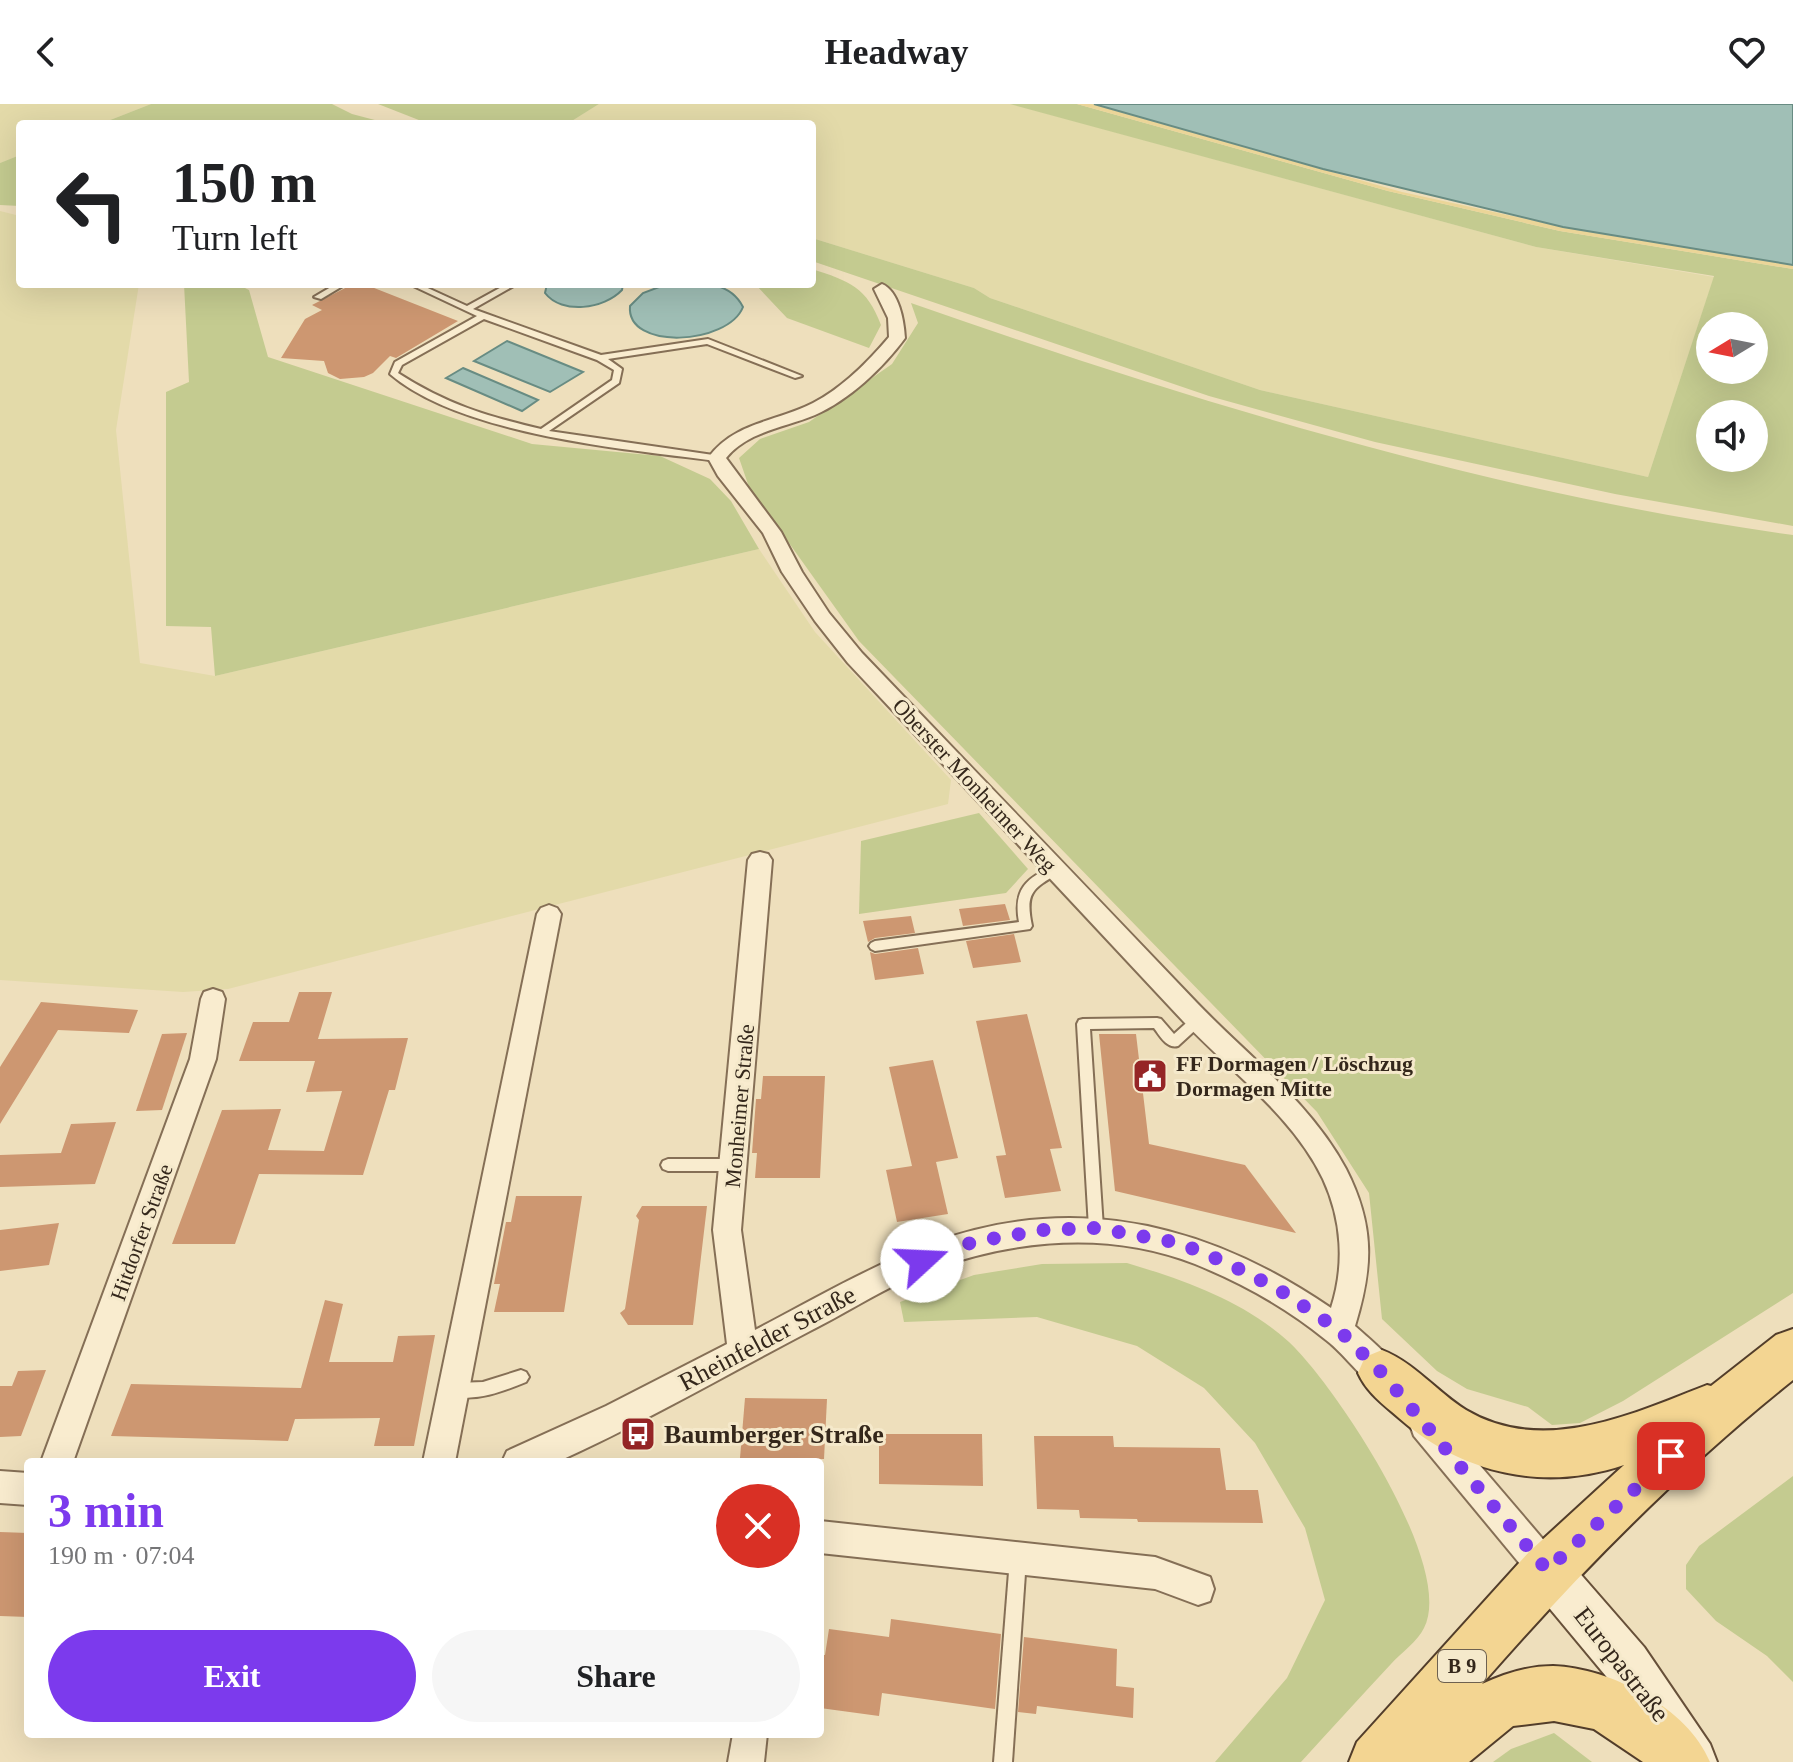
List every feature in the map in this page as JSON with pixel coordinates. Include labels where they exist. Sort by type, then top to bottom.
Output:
[{"type":"main road","name":"B 9","points":[[1377,1762],[1547,1570],[1738,1394],[1793,1351]]},
{"type":"main road","points":[[1382,1373],[1452,1429],[1480,1443],[1535,1455],[1559,1456],[1611,1447],[1656,1432],[1738,1394]]},
{"type":"main road","name":"Europastraße","points":[[1547,1570],[1627,1664],[1692,1762]]},
{"type":"main road","points":[[1427,1762],[1503,1702],[1536,1693],[1564,1694],[1607,1705],[1664,1740],[1682,1762]]},
{"type":"street","points":[[717,458],[724,447],[740,437],[796,418],[823,404],[882,357],[897,338],[896,318],[882,289]]},
{"type":"street","name":"Oberster Monheimer Weg","points":[[717,458],[724,472],[772,532],[792,572],[830,627],[895,701],[1198,1020],[1304,1126],[1335,1175],[1354,1230],[1354,1282],[1339,1330]]},
{"type":"street","name":"Monheimer Straße","points":[[743,1351],[727,1230],[760,860]]},
{"type":"street","points":[[440,1458],[549,914]]},
{"type":"street","name":"Hitdorfer Straße","points":[[58,1458],[203,1059],[213,999]]},
{"type":"street","name":"Rheinfelder Straße","points":[[532,1458],[896,1270],[973,1242],[1043,1230],[1096,1228],[1179,1243],[1278,1289],[1339,1330],[1382,1373],[1547,1570]]},
{"type":"street","points":[[0,1487],[24,1489]]},
{"type":"street","points":[[824,1537],[1155,1573],[1198,1589]]},
{"type":"street","points":[[746,1762],[749,1738]]},
{"type":"lane","points":[[318,297],[335,288]]},
{"type":"lane","points":[[422,288],[483,316],[600,358],[618,369],[616,381],[543,431]]},
{"type":"lane","points":[[467,309],[506,288]]},
{"type":"lane","points":[[483,316],[398,364],[394,374],[436,399],[494,422],[717,458]]},
{"type":"lane","points":[[600,358],[708,341],[798,376]]},
{"type":"lane","points":[[875,946],[1026,926],[1021,904],[1023,894],[1029,885],[1055,870]]},
{"type":"lane","points":[[1096,1228],[1083,1024],[1157,1023],[1173,1042],[1198,1020]]},
{"type":"lane","points":[[668,1165],[733,1165]]},
{"type":"lane","points":[[453,1390],[483,1389],[521,1377]]},
{"type":"lane","points":[[1003,1762],[1018,1559]]},
{"type":"shaded area","points":[[0,104],[151,104],[110,120],[16,120],[16,157],[0,163]]},
{"type":"shaded area","points":[[599,104],[1011,104],[1536,247],[1714,277],[1702,312],[1696,312],[1696,332],[1648,477],[1260,390],[990,298],[974,288],[816,239],[816,120],[573,120]]},
{"type":"shaded area","points":[[0,211],[16,215],[16,288],[138,288],[116,430],[140,663],[215,676],[759,549],[815,632],[951,780],[948,804],[228,989],[183,992],[0,980]]},
{"type":"green space","points":[[151,104],[332,104],[375,120],[110,120]]},
{"type":"green space","points":[[378,104],[599,104],[573,120],[419,120]]},
{"type":"green space","points":[[1010,104],[1077,104],[1388,191],[1560,231],[1793,269],[1793,526],[1615,494],[1375,442],[1209,396],[816,262],[816,239],[974,288],[990,298],[1260,390],[1648,477],[1696,331],[1696,384],[1768,384],[1768,312],[1702,312],[1714,276],[1536,247]]},
{"type":"green space","points":[[16,157],[16,206],[0,205],[0,163]]},
{"type":"green space","points":[[816,270],[855,287],[870,302],[881,325],[869,348],[787,318],[759,288],[816,288]]},
{"type":"green space","points":[[184,288],[245,288],[249,290],[268,357],[532,444],[660,456],[710,479],[731,501],[759,549],[215,676],[211,627],[166,626],[166,392],[189,382]]},
{"type":"green space","points":[[911,303],[1127,376],[1456,470],[1680,517],[1793,535],[1793,1293],[1623,1401],[1580,1423],[1552,1425],[1528,1407],[1467,1389],[1437,1371],[1382,1319],[1369,1193],[1317,1112],[859,641],[749,487],[739,458],[760,439],[809,422],[892,364],[918,323]]},
{"type":"green space","points":[[979,813],[1028,869],[1006,893],[859,914],[861,841]]},
{"type":"green space","points":[[1127,1263],[1233,1303],[1289,1342],[1334,1396],[1360,1435],[1386,1478],[1423,1563],[1429,1600],[1421,1633],[1301,1762],[1215,1762],[1287,1678],[1325,1600],[1305,1528],[1255,1443],[1204,1388],[1137,1346],[1037,1317],[904,1322],[900,1302],[974,1275],[1042,1264]]},
{"type":"green space","points":[[1793,1476],[1793,1682],[1767,1656],[1716,1621],[1686,1589],[1686,1565],[1699,1546]]},
{"type":"green space","points":[[1554,1733],[1592,1762],[1493,1762],[1511,1749]]},
{"type":"sand","points":[[1077,104],[1092,104],[1402,192],[1563,227],[1793,265],[1793,269],[1560,231],[1388,191]]},
{"type":"water","points":[[1094,104],[1793,104],[1793,265],[1563,227],[1323,169]]},
{"type":"water","points":[[546,288],[622,288],[605,302],[583,307],[562,304],[545,293]]},
{"type":"water","points":[[656,288],[722,288],[737,298],[743,307],[734,320],[718,329],[679,338],[660,336],[644,330],[633,321],[630,306],[643,293]]},
{"type":"water","points":[[507,341],[583,372],[550,392],[474,361]]},
{"type":"water","points":[[463,368],[538,400],[522,411],[446,378]]},
{"type":"building","points":[[345,288],[374,288],[458,321],[396,358],[390,356],[373,373],[340,379],[328,373],[324,361],[281,358],[305,319],[322,310],[312,305]]},
{"type":"building","points":[[1005,904],[1010,920],[963,926],[959,909]]},
{"type":"building","points":[[911,916],[915,933],[875,938],[868,942],[863,921]]},
{"type":"building","points":[[1014,934],[1021,962],[973,968],[966,941]]},
{"type":"building","points":[[918,948],[924,974],[875,980],[870,952],[875,954]]},
{"type":"building","points":[[299,992],[332,992],[318,1039],[408,1038],[395,1090],[389,1090],[363,1175],[259,1174],[235,1244],[172,1244],[222,1110],[281,1109],[268,1150],[324,1151],[342,1091],[306,1092],[315,1061],[239,1061],[253,1022],[289,1022]]},
{"type":"building","points":[[41,1002],[138,1010],[129,1033],[58,1030],[0,1124],[0,1067]]},
{"type":"building","points":[[1027,1014],[1062,1148],[1050,1149],[1061,1191],[1005,1198],[996,1156],[1006,1155],[976,1021]]},
{"type":"building","points":[[187,1033],[162,1110],[136,1111],[162,1034]]},
{"type":"building","points":[[1099,1034],[1136,1034],[1149,1144],[1245,1165],[1296,1233],[1115,1191]]},
{"type":"building","points":[[933,1060],[958,1158],[936,1162],[948,1214],[897,1222],[886,1170],[912,1166],[889,1067]]},
{"type":"building","points":[[763,1076],[825,1076],[820,1178],[755,1178],[757,1153],[752,1153],[756,1099],[761,1099]]},
{"type":"building","points":[[116,1122],[95,1184],[0,1187],[0,1155],[61,1153],[71,1124]]},
{"type":"building","points":[[516,1196],[582,1196],[564,1312],[494,1312],[500,1284],[494,1284],[506,1222],[511,1222]]},
{"type":"building","points":[[642,1206],[707,1206],[693,1325],[628,1325],[620,1313],[625,1309],[639,1220],[636,1216]]},
{"type":"building","points":[[59,1223],[49,1265],[0,1271],[0,1230]]},
{"type":"building","points":[[325,1300],[343,1304],[329,1362],[393,1362],[398,1336],[435,1335],[414,1446],[374,1446],[380,1418],[295,1419],[288,1441],[111,1436],[131,1384],[301,1388]]},
{"type":"building","points":[[46,1370],[21,1436],[0,1437],[0,1386],[12,1386],[18,1371]]},
{"type":"building","points":[[745,1398],[827,1399],[824,1459],[740,1458]]},
{"type":"building","points":[[879,1434],[982,1434],[983,1486],[879,1484]]},
{"type":"building","points":[[1034,1436],[1113,1436],[1114,1447],[1220,1448],[1226,1490],[1258,1490],[1263,1523],[1138,1522],[1137,1519],[1080,1518],[1079,1510],[1037,1509]]},
{"type":"building","points":[[0,1532],[24,1533],[24,1617],[0,1616]]},
{"type":"building","points":[[891,1619],[1001,1634],[995,1709],[882,1693],[879,1716],[824,1709],[824,1655],[829,1629],[889,1637]]},
{"type":"building","points":[[1024,1637],[1117,1649],[1116,1686],[1134,1688],[1133,1718],[1037,1706],[1036,1714],[1018,1712]]},
{"type":"place","name":"FF Dormagen / Löschzug Dormagen Mitte","points":[[1150,1076]]},
{"type":"place","name":"Baumberger Straße","points":[[638,1434]]},
{"type":"route","points":[[922,1261],[973,1242],[1043,1230],[1096,1228],[1179,1243],[1229,1264],[1278,1289],[1339,1330],[1382,1373],[1547,1570],[1671,1456]]}]
